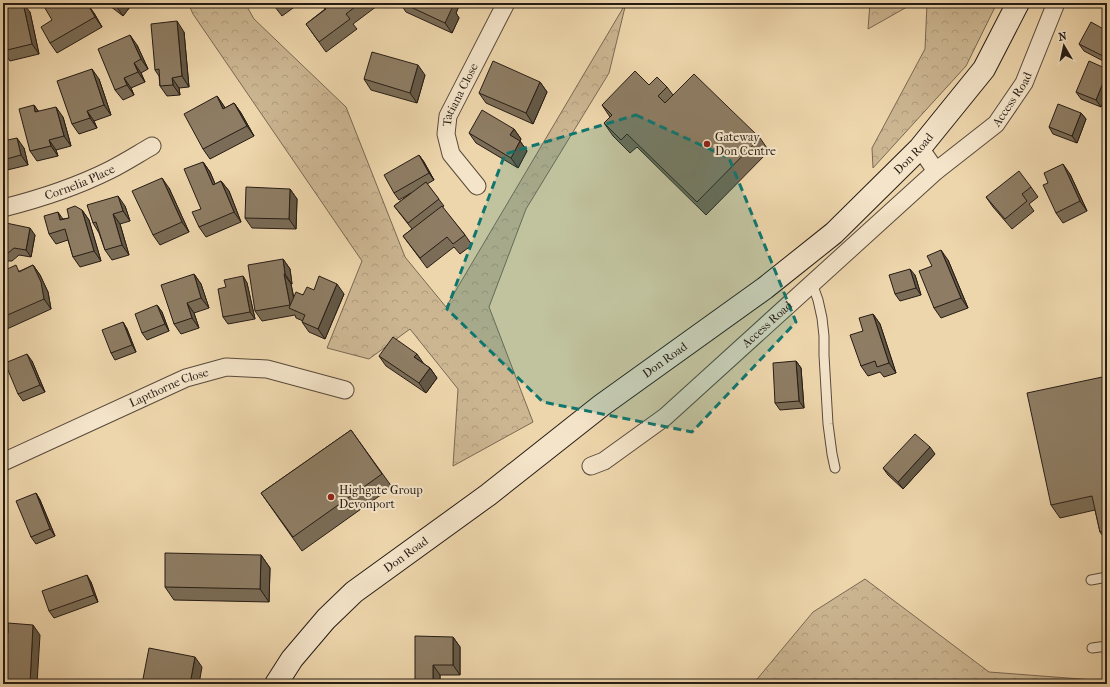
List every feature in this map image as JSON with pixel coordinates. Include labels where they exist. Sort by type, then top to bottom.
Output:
[{"type":"main road","name":"Don Road","points":[[276,684],[292,659],[326,619],[354,592],[488,495],[602,405],[765,288],[834,233],[920,148],[984,69],[1018,3]]},
{"type":"street","name":"Tatiana Close","points":[[477,186],[451,154],[446,134],[448,116],[506,3]]},
{"type":"street","name":"Access Road","points":[[591,466],[604,461],[665,418],[936,171],[996,124],[1024,83],[1056,3]]},
{"type":"street","name":"Cornelia Place","points":[[3,208],[23,203],[73,186],[110,170],[152,146]]},
{"type":"street","points":[[920,148],[936,171]]},
{"type":"street","name":"Lapthorne Close","points":[[4,455],[186,378],[226,367],[267,369],[345,390]]},
{"type":"lane","points":[[812,283],[822,318],[828,424],[832,454],[836,468]]},
{"type":"lane","points":[[1091,580],[1107,577]]},
{"type":"lane","points":[[1092,648],[1107,646]]},
{"type":"highlighted area","points":[[636,115],[729,158],[796,322],[692,432],[543,402],[447,309],[505,154]]},
{"type":"green space","points":[[188,3],[245,3],[254,19],[346,107],[405,257],[446,307],[626,3],[609,73],[526,209],[489,307],[533,422],[453,466],[458,389],[410,329],[369,359],[327,348],[362,261],[193,14]]},
{"type":"green space","points":[[870,3],[914,3],[868,29]]},
{"type":"green space","points":[[927,3],[997,3],[966,66],[873,168],[872,148],[925,49]]},
{"type":"green space","points":[[865,579],[989,672],[1107,681],[1107,684],[753,684],[813,612]]},
{"type":"building","points":[[23,3],[32,44],[3,51],[3,6]]},
{"type":"building","points":[[42,3],[79,3],[81,6],[87,3],[95,17],[50,43],[41,27],[52,20]]},
{"type":"building","points":[[272,3],[279,3],[275,6]]},
{"type":"building","points":[[321,3],[360,3],[346,14],[350,19],[319,42],[306,24],[326,9]]},
{"type":"building","points":[[402,3],[449,3],[448,5],[452,8],[445,23]]},
{"type":"building","points":[[177,21],[182,76],[172,78],[173,85],[160,86],[159,69],[155,70],[151,24]]},
{"type":"building","points":[[1091,22],[1107,31],[1107,53],[1105,57],[1079,44]]},
{"type":"building","points":[[130,35],[141,59],[134,63],[138,72],[124,78],[127,85],[115,90],[98,49]]},
{"type":"building","points":[[372,52],[418,65],[410,93],[364,79]]},
{"type":"building","points":[[493,61],[540,82],[526,113],[479,93]]},
{"type":"building","points":[[1089,61],[1107,69],[1107,73],[1096,100],[1076,92]]},
{"type":"building","points":[[92,69],[104,105],[87,111],[90,118],[72,124],[57,81]]},
{"type":"building","points":[[635,71],[649,85],[657,77],[667,87],[658,96],[665,103],[694,74],[760,138],[697,202],[627,134],[621,140],[604,123],[612,115],[602,105]]},
{"type":"building","points":[[217,96],[223,109],[234,103],[247,126],[203,149],[184,114]]},
{"type":"building","points":[[1058,104],[1081,113],[1072,136],[1049,127]]},
{"type":"building","points":[[34,105],[35,112],[56,107],[64,136],[49,140],[51,146],[30,151],[19,109]]},
{"type":"building","points":[[482,110],[514,129],[510,135],[520,141],[511,158],[469,133]]},
{"type":"building","points":[[17,138],[21,155],[3,160],[3,141]]},
{"type":"building","points":[[419,155],[429,173],[394,193],[384,175]]},
{"type":"building","points":[[203,162],[213,185],[221,181],[234,212],[199,227],[192,212],[201,209],[184,169]]},
{"type":"building","points":[[1063,164],[1080,201],[1056,213],[1043,185],[1048,183],[1044,173]]},
{"type":"building","points":[[1019,171],[1031,187],[1022,194],[1027,201],[1005,219],[986,197]]},
{"type":"building","points":[[162,178],[182,222],[153,235],[132,191]]},
{"type":"building","points":[[426,182],[439,199],[408,223],[394,206]]},
{"type":"building","points":[[246,187],[290,189],[289,219],[245,218]]},
{"type":"building","points":[[118,196],[123,211],[113,214],[122,245],[105,250],[96,222],[93,223],[87,205]]},
{"type":"building","points":[[75,206],[82,210],[94,251],[73,257],[65,229],[49,234],[44,216],[58,212],[60,220],[69,218],[67,209]]},
{"type":"building","points":[[442,206],[465,235],[453,244],[447,237],[420,258],[403,236]]},
{"type":"building","points":[[6,223],[30,228],[26,250],[14,248],[7,254],[3,254],[3,232]]},
{"type":"building","points":[[941,250],[961,298],[934,308],[919,271],[932,266],[927,256]]},
{"type":"building","points":[[283,259],[284,274],[290,305],[255,311],[248,265]]},
{"type":"building","points":[[16,265],[19,272],[33,265],[41,282],[44,299],[3,317],[3,271]]},
{"type":"building","points":[[910,269],[916,288],[895,294],[889,275]]},
{"type":"building","points":[[194,274],[201,298],[187,303],[192,318],[174,324],[161,285]]},
{"type":"building","points":[[243,276],[250,312],[223,317],[218,289],[226,287],[224,280]]},
{"type":"building","points":[[319,276],[337,284],[318,329],[302,322],[305,315],[289,308],[296,292],[303,295],[307,287],[314,290]]},
{"type":"building","points":[[157,305],[165,324],[142,333],[135,314]]},
{"type":"building","points":[[873,314],[889,363],[877,367],[875,361],[861,366],[850,335],[863,331],[859,318]]},
{"type":"building","points":[[123,322],[132,345],[111,353],[102,330]]},
{"type":"building","points":[[393,337],[417,354],[414,357],[430,368],[419,383],[379,356]]},
{"type":"building","points":[[27,354],[40,385],[18,394],[5,363]]},
{"type":"building","points":[[796,361],[799,401],[775,403],[773,363]]},
{"type":"building","points":[[1107,376],[1107,530],[1100,532],[1092,496],[1051,505],[1027,393]]},
{"type":"building","name":"Highgate Group Devonport","points":[[351,430],[382,474],[293,537],[261,493]]},
{"type":"building","points":[[915,434],[930,447],[898,482],[883,468]]},
{"type":"building","points":[[36,493],[50,529],[31,537],[16,501]]},
{"type":"building","points":[[165,553],[261,555],[260,589],[165,587]]},
{"type":"building","points":[[87,575],[94,595],[49,611],[42,591]]},
{"type":"building","points":[[8,623],[33,625],[30,684],[3,684],[3,633],[8,633]]},
{"type":"building","points":[[415,636],[453,637],[453,665],[433,665],[433,684],[415,684]]},
{"type":"building","points":[[149,648],[195,657],[190,684],[142,684]]},
{"type":"place","name":"Gateway Don Centre","points":[[707,144]]},
{"type":"place","name":"Highgate Group Devonport","points":[[331,497]]}]
